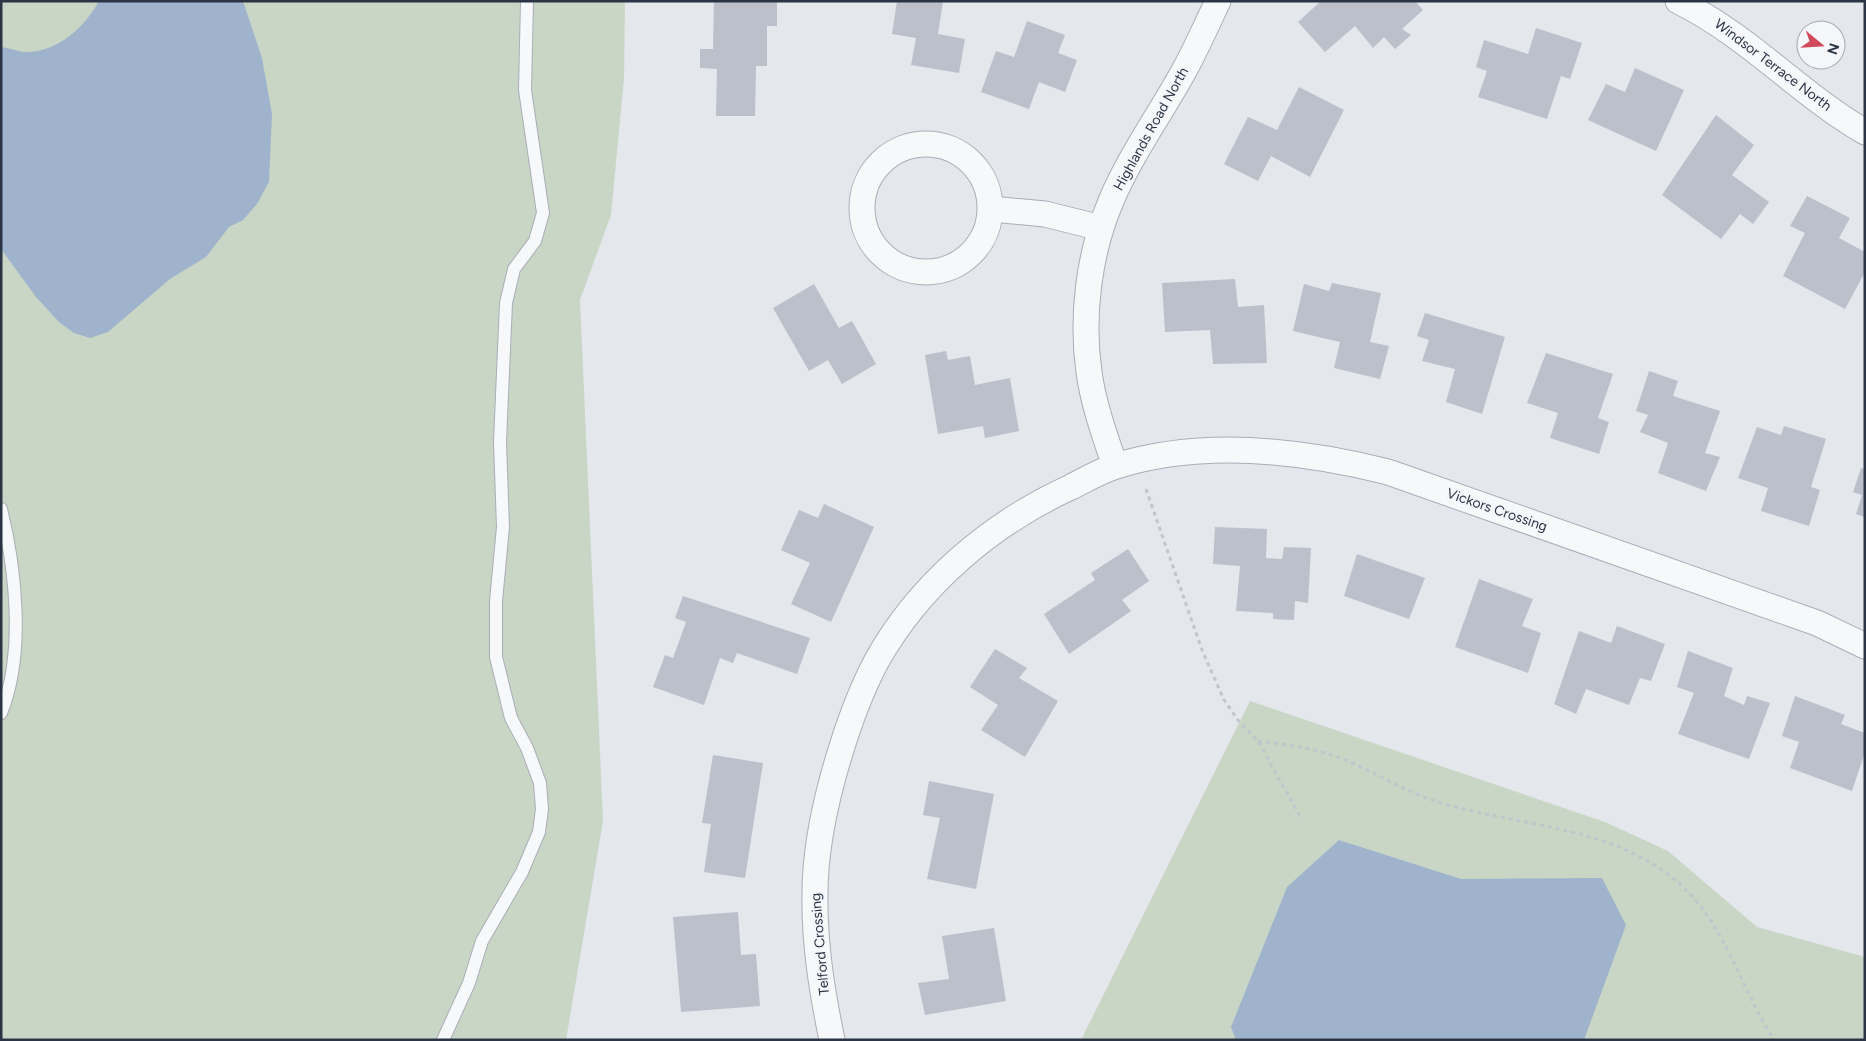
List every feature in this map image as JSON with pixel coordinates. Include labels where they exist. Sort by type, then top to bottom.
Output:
[{"type":"street","name":"Highlands Road North","points":[[1127,464],[1089,373],[1085,324],[1090,279],[1101,228],[1111,200],[1135,153],[1186,68],[1218,1]]},
{"type":"street","name":"Windsor Terrace North","points":[[1678,1],[1705,14],[1735,34],[1796,83],[1865,132]]},
{"type":"street","points":[[923,143],[944,145],[968,159],[978,169],[988,188],[991,209],[988,228],[979,245],[966,259],[949,269],[930,272],[910,271],[892,264],[878,251],[867,235],[862,216],[863,195],[875,170],[884,159],[902,148],[923,143]]},
{"type":"street","points":[[991,209],[1045,214],[1101,228]]},
{"type":"street","name":"Vickors Crossing","points":[[1127,464],[1185,452],[1243,451],[1311,456],[1381,470],[1817,622],[1865,646]]},
{"type":"street","name":"Telford Crossing","points":[[832,1040],[819,974],[814,892],[823,820],[845,732],[877,661],[921,598],[976,544],[1039,502],[1127,464]]},
{"type":"lane","points":[[443,1040],[469,982],[482,941],[522,872],[539,832],[542,809],[540,784],[527,748],[511,718],[496,657],[496,601],[503,528],[500,442],[506,303],[514,269],[535,241],[544,213],[525,90],[527,1]]},
{"type":"lane","points":[[1,509],[9,541],[14,584],[14,632],[13,666],[1,713]]},
{"type":"path","points":[[1127,464],[1153,510],[1202,650],[1224,700],[1240,723],[1258,741],[1302,820]]},
{"type":"path","points":[[1258,741],[1313,749],[1349,762],[1427,798],[1461,809],[1561,828],[1603,840],[1630,851],[1658,867],[1689,893],[1709,919],[1774,1040]]},
{"type":"green space","points":[[1,1],[625,1],[624,78],[611,215],[580,300],[603,821],[566,1040],[1,1040]]},
{"type":"green space","points":[[1250,701],[1605,822],[1668,851],[1757,927],[1865,957],[1865,1040],[1081,1040]]},
{"type":"water","points":[[99,1],[243,1],[262,58],[272,114],[269,182],[257,204],[243,220],[229,227],[206,257],[170,279],[108,332],[90,338],[74,333],[59,322],[36,297],[1,249],[1,47],[24,52],[48,48],[68,37],[77,29],[86,20]]},
{"type":"water","points":[[1339,840],[1461,879],[1602,878],[1626,925],[1584,1040],[1236,1040],[1231,1027],[1287,887]]},
{"type":"building","points":[[714,1],[777,1],[777,26],[767,26],[767,66],[756,66],[755,116],[716,116],[717,69],[700,68],[700,49],[713,49]]},
{"type":"building","points":[[897,1],[943,1],[938,34],[965,39],[959,73],[911,65],[916,38],[892,34]]},
{"type":"building","points":[[1321,1],[1415,1],[1423,10],[1402,29],[1411,35],[1395,49],[1384,37],[1373,48],[1355,26],[1325,52],[1298,22]]},
{"type":"building","points":[[1027,21],[1065,35],[1058,53],[1077,60],[1065,92],[1039,82],[1029,109],[981,92],[996,51],[1014,57]]},
{"type":"building","points":[[1536,28],[1582,43],[1570,79],[1561,76],[1547,119],[1478,97],[1487,71],[1476,67],[1484,40],[1528,54]]},
{"type":"building","points":[[1635,68],[1684,90],[1656,151],[1588,120],[1606,84],[1625,92]]},
{"type":"building","points":[[1299,87],[1344,110],[1310,177],[1271,156],[1258,181],[1224,164],[1248,117],[1277,130]]},
{"type":"building","points":[[1716,115],[1754,145],[1732,175],[1769,202],[1753,224],[1740,214],[1721,239],[1662,195]]},
{"type":"building","points":[[1807,196],[1850,218],[1839,238],[1865,252],[1865,272],[1845,309],[1783,276],[1805,233],[1790,226]]},
{"type":"building","points":[[1235,279],[1238,307],[1264,305],[1267,363],[1213,364],[1210,330],[1165,332],[1162,283]]},
{"type":"building","points":[[1332,283],[1381,293],[1370,342],[1389,346],[1380,379],[1334,368],[1340,342],[1293,331],[1304,284],[1329,291]]},
{"type":"building","points":[[814,284],[839,328],[852,321],[876,364],[842,384],[828,360],[809,371],[773,308]]},
{"type":"building","points":[[1425,313],[1505,337],[1482,414],[1446,402],[1455,369],[1422,361],[1429,340],[1417,336]]},
{"type":"building","points":[[946,351],[948,360],[970,356],[975,385],[1010,378],[1019,431],[985,438],[983,426],[938,434],[925,355]]},
{"type":"building","points":[[1546,353],[1613,374],[1598,418],[1609,422],[1599,454],[1550,438],[1558,413],[1527,403]]},
{"type":"building","points":[[1649,371],[1678,381],[1673,396],[1720,411],[1705,453],[1720,457],[1706,491],[1658,473],[1668,443],[1640,432],[1648,415],[1636,411]]},
{"type":"building","points":[[1784,426],[1826,439],[1811,487],[1820,490],[1809,526],[1761,511],[1768,488],[1738,478],[1757,427],[1781,435]]},
{"type":"building","points":[[1861,468],[1865,469],[1865,517],[1856,514],[1862,495],[1853,492]]},
{"type":"building","points":[[824,504],[874,527],[831,622],[791,604],[810,563],[781,550],[799,510],[818,518]]},
{"type":"building","points":[[1215,527],[1267,529],[1266,558],[1282,559],[1284,547],[1311,548],[1308,603],[1295,601],[1294,620],[1273,619],[1273,613],[1236,611],[1240,566],[1213,564]]},
{"type":"building","points":[[1128,549],[1149,581],[1122,600],[1131,611],[1069,654],[1044,614],[1095,580],[1091,573]]},
{"type":"building","points":[[1357,554],[1425,578],[1409,619],[1344,596]]},
{"type":"building","points":[[1479,579],[1533,599],[1522,626],[1541,633],[1528,673],[1455,647]]},
{"type":"building","points":[[683,596],[810,638],[797,674],[737,653],[733,663],[720,658],[704,705],[653,687],[665,655],[673,658],[686,622],[675,618]]},
{"type":"building","points":[[1617,626],[1665,644],[1651,681],[1640,678],[1629,705],[1586,689],[1576,714],[1554,704],[1579,631],[1611,643]]},
{"type":"building","points":[[995,649],[1027,668],[1019,678],[1058,701],[1025,757],[981,730],[998,705],[970,687]]},
{"type":"building","points":[[1688,651],[1733,668],[1724,696],[1744,705],[1747,696],[1770,703],[1749,759],[1678,734],[1694,693],[1677,687]]},
{"type":"building","points":[[1795,696],[1845,715],[1841,724],[1865,733],[1865,752],[1852,791],[1790,768],[1799,742],[1782,736]]},
{"type":"building","points":[[713,755],[763,763],[745,878],[704,872],[711,824],[702,823]]},
{"type":"building","points":[[929,781],[994,794],[976,889],[927,879],[940,818],[923,815]]},
{"type":"building","points":[[738,912],[741,955],[756,954],[760,1006],[681,1012],[673,917]]},
{"type":"building","points":[[994,928],[1006,1001],[925,1015],[918,983],[949,979],[942,936]]}]
